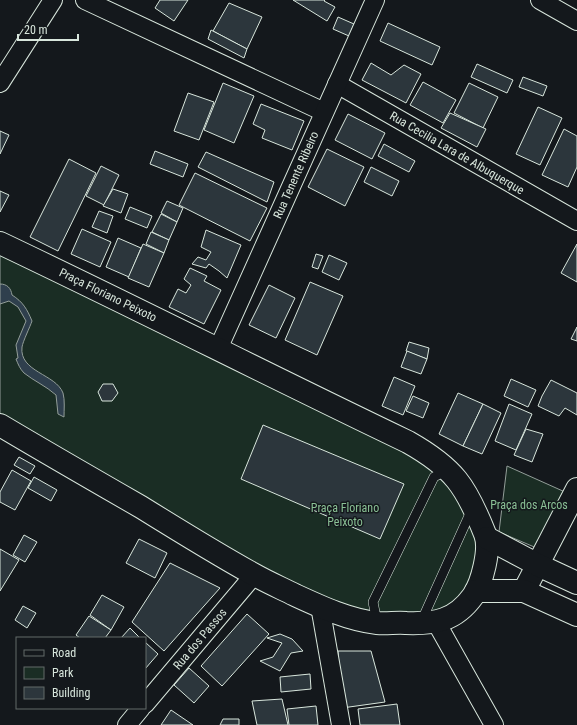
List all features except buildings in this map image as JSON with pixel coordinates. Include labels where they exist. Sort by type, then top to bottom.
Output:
[{"type":"main road","name":"Praça Floriano Peixoto","points":[[0,243],[152,316],[408,442],[429,454],[448,469],[464,488],[474,505],[487,538],[486,561],[476,591],[467,604],[457,614],[428,623],[377,623],[356,618],[320,606],[254,575],[0,425]]},
{"type":"main road","points":[[524,591],[577,489]]},
{"type":"main road","points":[[487,538],[538,565],[577,583]]},
{"type":"main road","points":[[476,591],[524,591],[577,615]]},
{"type":"street","points":[[0,83],[53,0]]},
{"type":"street","points":[[85,0],[324,112]]},
{"type":"street","name":"Rua Tenente Ribeiro","points":[[218,349],[375,0]]},
{"type":"street","points":[[540,0],[577,21]]},
{"type":"street","name":"Rua Cecilia Lara de Albuquerque","points":[[337,84],[577,221]]},
{"type":"street","name":"Rua dos Passos","points":[[146,703],[254,575]]},
{"type":"street","points":[[320,606],[341,725]]},
{"type":"street","points":[[428,623],[494,725]]},
{"type":"street","points":[[127,725],[140,709]]},
{"type":"lane","points":[[377,623],[373,602],[434,477],[448,469]]},
{"type":"lane","points":[[428,623],[474,505]]},
{"type":"green space","name":"Praça Floriano Peixoto","points":[[0,246],[406,444],[471,506],[418,621],[321,603],[0,423]]},
{"type":"green space","name":"Praça dos Arcos","points":[[507,466],[565,492],[539,549],[499,532]]},
{"type":"green space","points":[[474,509],[485,539],[473,590],[424,621]]},
{"type":"water","points":[[0,284],[5,285],[11,290],[12,295],[22,303],[32,321],[22,347],[23,355],[26,362],[32,368],[53,381],[63,393],[64,417],[58,414],[56,395],[24,373],[18,365],[16,359],[18,358],[16,345],[26,321],[18,307],[9,301],[0,304]]}]
